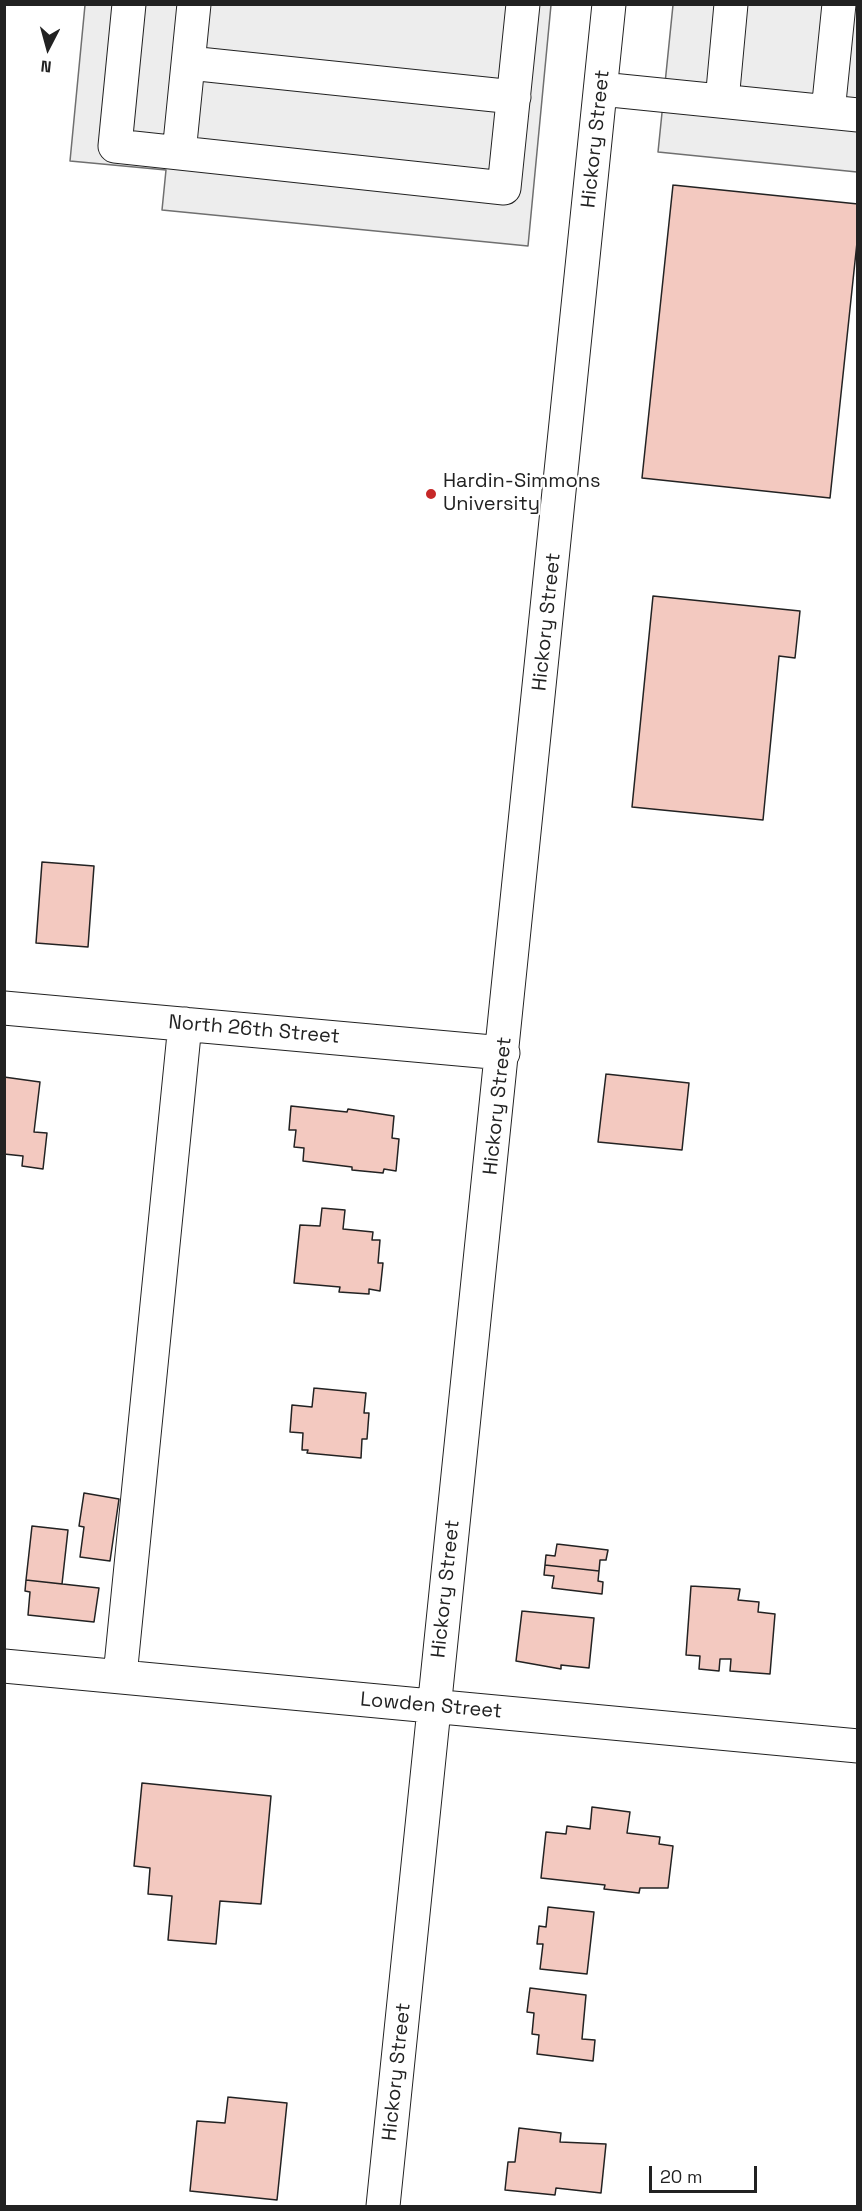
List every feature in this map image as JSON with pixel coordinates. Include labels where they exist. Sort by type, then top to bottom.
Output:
[{"type":"street","points":[[129,4],[115,146],[504,188],[523,4]]},
{"type":"street","points":[[179,153],[194,4]]},
{"type":"street","name":"Hickory Street","points":[[383,2206],[609,4]]},
{"type":"street","points":[[722,101],[731,4]]},
{"type":"street","points":[[601,89],[843,113],[839,4]]},
{"type":"street","points":[[189,63],[513,97]]},
{"type":"street","name":"North 26th Street","points":[[4,1008],[503,1053]]},
{"type":"street","points":[[120,1676],[185,1024]]},
{"type":"street","name":"Lowden Street","points":[[4,1666],[858,1746]]},
{"type":"shaded area","points":[[85,5],[551,5],[528,246],[162,210],[166,170],[70,161]]},
{"type":"shaded area","points":[[673,5],[857,5],[857,172],[658,152]]},
{"type":"building","points":[[673,185],[858,204],[858,233],[830,498],[642,478]]},
{"type":"building","points":[[653,596],[800,611],[795,658],[779,656],[763,820],[632,807]]},
{"type":"building","points":[[42,862],[94,866],[88,947],[36,943]]},
{"type":"building","points":[[606,1074],[689,1083],[682,1150],[598,1142]]},
{"type":"building","points":[[4,1077],[40,1082],[34,1132],[47,1133],[43,1169],[22,1166],[23,1156],[4,1154]]},
{"type":"building","points":[[291,1106],[347,1112],[348,1109],[394,1116],[392,1138],[399,1139],[396,1171],[384,1169],[383,1173],[352,1170],[352,1167],[303,1161],[304,1148],[294,1147],[296,1130],[289,1130]]},
{"type":"building","points":[[322,1208],[345,1210],[343,1229],[373,1232],[372,1240],[380,1240],[378,1263],[383,1263],[380,1291],[369,1289],[369,1294],[339,1292],[340,1287],[294,1283],[300,1225],[320,1226]]},
{"type":"building","points":[[314,1388],[366,1393],[364,1413],[369,1413],[367,1439],[362,1439],[361,1458],[307,1453],[308,1450],[302,1450],[303,1433],[290,1432],[292,1405],[312,1407]]},
{"type":"building","points":[[84,1493],[119,1499],[110,1561],[80,1557],[84,1527],[79,1526]]},
{"type":"building","points":[[32,1526],[68,1530],[62,1584],[26,1580]]},
{"type":"building","points":[[557,1544],[608,1550],[606,1560],[600,1560],[599,1571],[545,1565],[546,1555],[555,1556]]},
{"type":"building","points":[[545,1565],[599,1571],[598,1581],[603,1582],[602,1594],[552,1588],[554,1576],[544,1575]]},
{"type":"building","points":[[26,1580],[99,1588],[94,1622],[28,1615],[30,1592],[25,1591]]},
{"type":"building","points":[[691,1586],[740,1589],[738,1600],[759,1602],[758,1612],[775,1614],[770,1674],[730,1671],[731,1659],[720,1659],[719,1671],[699,1669],[700,1656],[686,1655]]},
{"type":"building","points":[[522,1611],[594,1618],[589,1668],[561,1665],[561,1669],[516,1661]]},
{"type":"building","points":[[142,1783],[271,1796],[261,1904],[220,1901],[216,1944],[168,1940],[172,1896],[148,1894],[150,1868],[134,1866]]},
{"type":"building","points":[[592,1807],[630,1812],[627,1833],[660,1837],[659,1844],[673,1846],[668,1888],[640,1888],[639,1893],[604,1889],[605,1885],[541,1878],[546,1832],[566,1834],[567,1826],[590,1829]]},
{"type":"building","points":[[548,1907],[594,1912],[587,1974],[540,1969],[543,1944],[537,1944],[539,1926],[546,1927]]},
{"type":"building","points":[[530,1988],[586,1995],[582,2039],[595,2040],[593,2061],[537,2054],[539,2035],[532,2034],[534,2013],[527,2012]]},
{"type":"building","points":[[228,2097],[287,2103],[277,2200],[190,2191],[197,2121],[225,2123]]},
{"type":"building","points":[[519,2128],[561,2133],[560,2142],[606,2144],[601,2193],[556,2188],[555,2195],[505,2190],[508,2162],[515,2162]]},
{"type":"place","name":"Hardin-Simmons University","points":[[431,494]]}]
